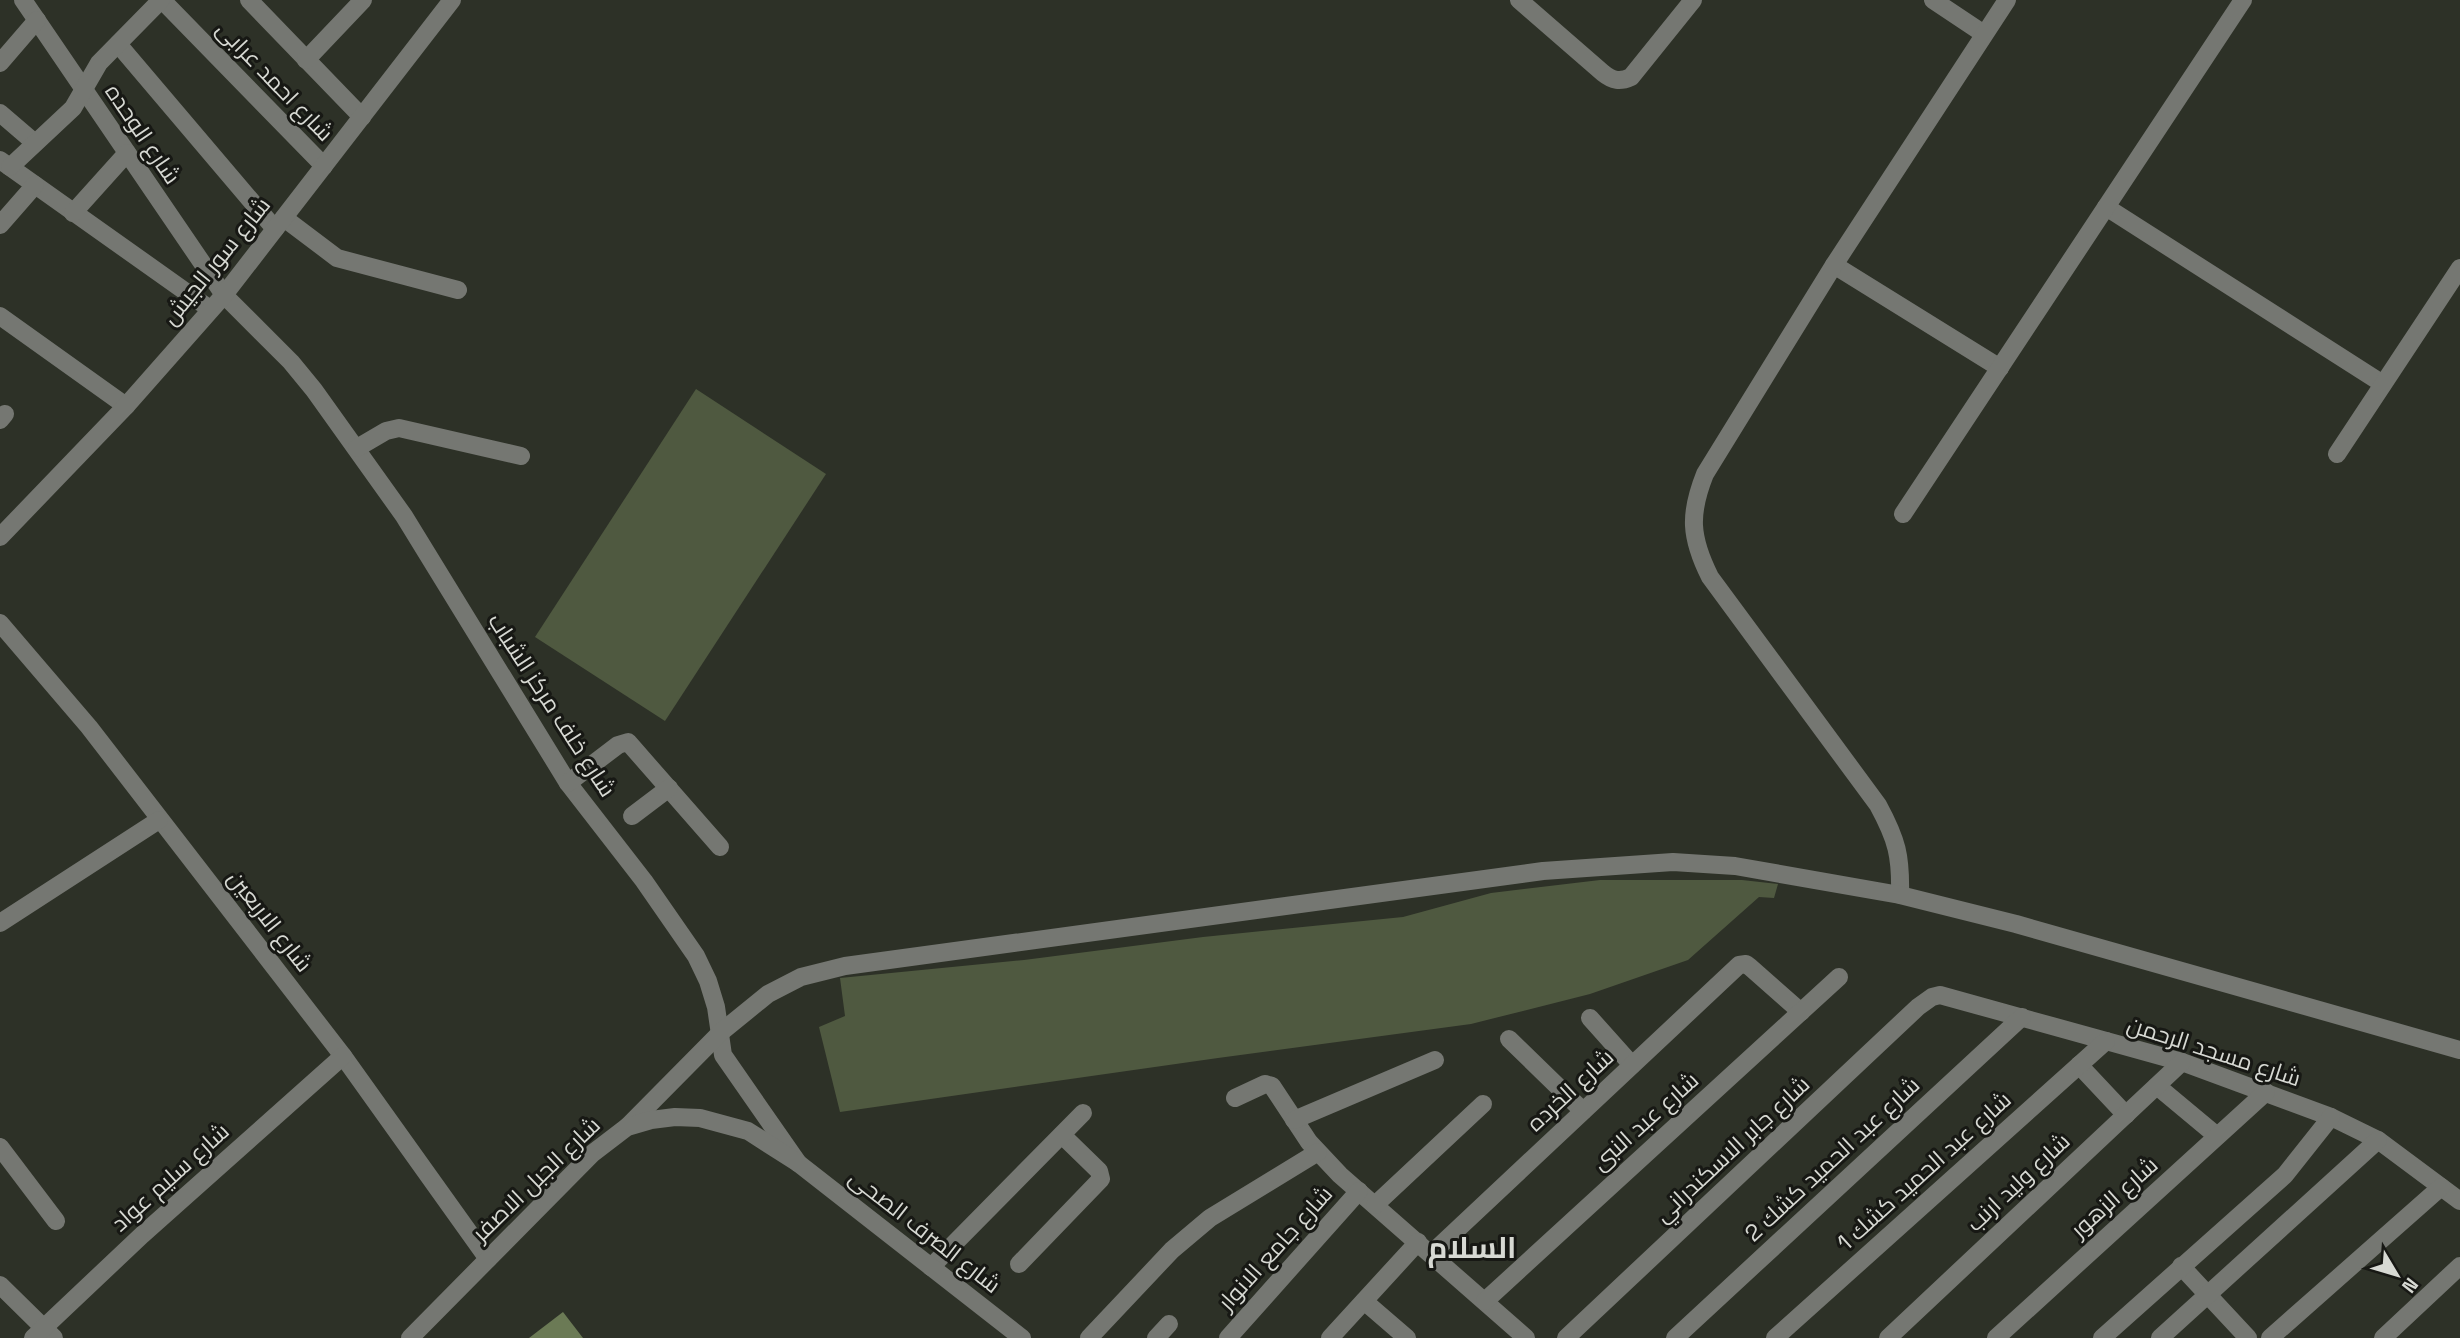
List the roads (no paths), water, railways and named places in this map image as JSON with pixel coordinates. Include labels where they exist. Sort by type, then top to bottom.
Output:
[{"type":"street","name":"شارع الوحده","points":[[23,0],[224,295]]},
{"type":"street","points":[[161,0],[99,63],[73,108],[34,143],[5,164],[211,309]]},
{"type":"street","name":"شارع احمد عرابى","points":[[161,0],[324,166]]},
{"type":"street","points":[[249,0],[362,117]]},
{"type":"street","points":[[306,60],[363,0]]},
{"type":"street","name":"شارع سور الجيش","points":[[0,537],[125,406],[224,295],[452,0]]},
{"type":"street","points":[[1519,0],[1603,74],[1612,80],[1622,81],[1631,77],[1693,0]]},
{"type":"street","points":[[1933,0],[1984,34]]},
{"type":"street","points":[[1900,895],[1901,864],[1894,833],[1878,805],[1710,577],[1698,553],[1692,526],[1695,499],[1705,474],[1834,265],[2007,0]]},
{"type":"street","points":[[1903,514],[2243,0]]},
{"type":"street","points":[[0,63],[37,20]]},
{"type":"street","points":[[118,44],[280,223],[337,258],[458,290]]},
{"type":"street","points":[[0,113],[34,143]]},
{"type":"street","points":[[74,213],[127,153]]},
{"type":"street","points":[[0,225],[35,185]]},
{"type":"street","points":[[2106,207],[2383,384]]},
{"type":"street","points":[[1834,265],[2000,368]]},
{"type":"street","points":[[2337,454],[2460,268]]},
{"type":"street","name":"شارع خلف مركز الشباب","points":[[224,295],[291,362],[357,448],[404,516],[568,783],[644,881],[696,956],[716,1007],[723,1055],[798,1163]]},
{"type":"street","points":[[0,316],[125,406]]},
{"type":"street","points":[[357,448],[386,431],[399,428],[521,456]]},
{"type":"street","name":"شارع الاربعين","points":[[0,623],[89,727],[343,1056],[488,1258]]},
{"type":"street","points":[[568,783],[618,745],[628,742],[720,847]]},
{"type":"street","points":[[632,817],[669,788]]},
{"type":"street","points":[[0,923],[159,820]]},
{"type":"street","points":[[627,1127],[720,1033],[768,994],[801,976],[845,966],[1543,871],[1673,862],[1735,866],[1900,895],[2016,923],[2460,1050]]},
{"type":"street","name":"شارع الخرده","points":[[1330,1338],[1364,1301],[1583,1111],[1742,964],[1750,967],[1801,1012]]},
{"type":"street","name":"شارع عبد النبى","points":[[1485,1301],[1839,977]]},
{"type":"street","name":"شارع مسجد الرحمن","points":[[1932,997],[1948,995],[2182,1062],[2331,1117],[2378,1140],[2460,1201]]},
{"type":"street","name":"شارع جابر الاسكندراني","points":[[1566,1338],[1918,1007],[1932,997]]},
{"type":"street","name":"شارع عبد الحميد كشك 2","points":[[1675,1338],[2022,1017]]},
{"type":"street","points":[[1590,1018],[1632,1065]]},
{"type":"street","points":[[1509,1039],[1583,1111]]},
{"type":"street","name":"شارع عبد الحميد كشك 1","points":[[1775,1338],[2106,1041]]},
{"type":"street","name":"شارع سليم عواد","points":[[44,1334],[201,1180],[343,1056]]},
{"type":"street","points":[[1294,1120],[1435,1060]]},
{"type":"street","name":"شارع وليد ارنب","points":[[1888,1338],[2182,1062]]},
{"type":"street","points":[[2079,1065],[2126,1115]]},
{"type":"street","points":[[1235,1098],[1265,1084],[1272,1086],[1318,1152],[1340,1175],[1526,1338]]},
{"type":"street","points":[[2157,1086],[2217,1136]]},
{"type":"street","name":"شارع الزهور","points":[[1996,1338],[2266,1092]]},
{"type":"street","points":[[1375,1205],[1483,1104]]},
{"type":"street","points":[[931,1267],[1083,1113]]},
{"type":"street","name":"شارع الجبل الاصفر","points":[[410,1338],[593,1153],[627,1127],[675,1117],[700,1118],[748,1131],[798,1163]]},
{"type":"street","points":[[2102,1338],[2286,1175],[2331,1117]]},
{"type":"street","points":[[1019,1264],[1101,1179],[1099,1171],[1062,1135]]},
{"type":"street","points":[[2160,1338],[2378,1140]]},
{"type":"street","points":[[0,1147],[56,1222]]},
{"type":"street","points":[[1089,1338],[1172,1250],[1210,1218],[1318,1152]]},
{"type":"street","name":"شارع الصرف الصحى","points":[[798,1163],[1022,1338]]},
{"type":"street","points":[[2270,1338],[2441,1187]]},
{"type":"street","name":"شارع جامع الانوار","points":[[1228,1338],[1359,1191]]},
{"type":"street","points":[[2181,1266],[2248,1338]]},
{"type":"street","points":[[2383,1338],[2460,1266]]},
{"type":"street","points":[[0,1285],[44,1334]]},
{"type":"street","points":[[1364,1301],[1406,1338]]},
{"type":"street","points":[[1156,1338],[1169,1324]]},
{"type":"district","name":"السلام","points":[[1472,1247]]}]
